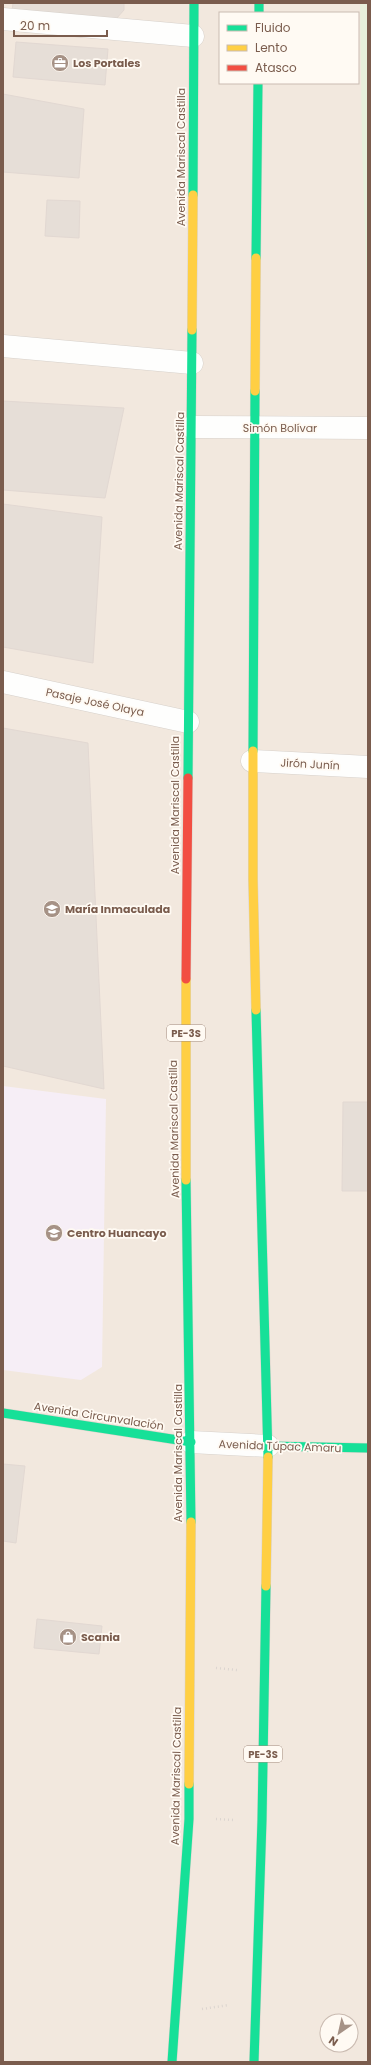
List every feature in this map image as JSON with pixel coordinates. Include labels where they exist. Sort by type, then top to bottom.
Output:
[{"type":"main road","name":"Avenida Mariscal Castilla","points":[[172,2062],[174,2013],[189,1819],[191,1442],[185,1108],[192,427],[194,3]]},
{"type":"main road","name":"PE-3S","points":[[254,2062],[262,1820],[268,1446],[253,879],[252,761],[258,84]]},
{"type":"main road","name":"Avenida Circunvalación","points":[[3,1413],[191,1442]]},
{"type":"main road","name":"Avenida Túpac Amaru","points":[[268,1446],[368,1448]]},
{"type":"street","points":[[3,19],[193,36]]},
{"type":"street","points":[[3,346],[192,363]]},
{"type":"street","name":"Simón Bolívar","points":[[192,427],[368,428]]},
{"type":"street","name":"Pasaje José Olaya","points":[[3,682],[188,722]]},
{"type":"street","name":"Jirón Junín","points":[[252,761],[368,767]]},
{"type":"street","name":"Avenida Túpac Amaru","points":[[191,1442],[268,1446]]},
{"type":"path","points":[[190,1667],[264,1671]]},
{"type":"path","points":[[189,1819],[262,1820]]},
{"type":"path","points":[[174,2013],[257,2001]]},
{"type":"shaded area","points":[[3,3],[368,3],[368,2062],[3,2062]]},
{"type":"shaded area","name":"Centro Huancayo","points":[[3,1086],[106,1099],[102,1367],[81,1380],[3,1370]]},
{"type":"green space","points":[[360,3],[368,3],[368,315],[362,147]]},
{"type":"building","points":[[13,3],[124,3],[124,10],[116,19],[12,11]]},
{"type":"building","name":"Los Portales","points":[[16,42],[108,49],[105,85],[13,77]]},
{"type":"building","points":[[3,94],[84,109],[79,178],[3,172]]},
{"type":"building","points":[[47,200],[80,201],[79,238],[45,236]]},
{"type":"building","points":[[3,401],[124,408],[105,498],[3,490]]},
{"type":"building","points":[[3,504],[102,517],[93,663],[3,647]]},
{"type":"building","points":[[3,728],[88,743],[104,1089],[3,1066]]},
{"type":"building","points":[[343,1102],[368,1102],[368,1191],[342,1191]]},
{"type":"building","points":[[3,1464],[25,1466],[16,1543],[3,1541]]},
{"type":"building","name":"Scania","points":[[37,1619],[102,1626],[99,1654],[34,1648]]},
{"type":"traffic: fast","points":[[193,195],[194,3]]},
{"type":"traffic: fast","points":[[259,3],[259,12]]},
{"type":"traffic: fast","points":[[256,258],[258,84]]},
{"type":"traffic: fast","points":[[188,778],[192,330]]},
{"type":"traffic: fast","points":[[253,751],[255,391]]},
{"type":"traffic: fast","points":[[256,1010],[268,1457]]},
{"type":"traffic: fast","points":[[186,1180],[191,1522]]},
{"type":"traffic: fast","points":[[3,1413],[191,1442]]},
{"type":"traffic: fast","points":[[268,1446],[368,1448]]},
{"type":"traffic: fast","points":[[254,2062],[262,1820],[266,1586]]},
{"type":"traffic: fast","points":[[172,2062],[189,1819],[189,1784]]},
{"type":"traffic: slow","points":[[192,330],[193,195]]},
{"type":"traffic: slow","points":[[255,391],[256,258]]},
{"type":"traffic: slow","points":[[253,751],[253,879],[256,1010]]},
{"type":"traffic: slow","points":[[186,979],[186,1180]]},
{"type":"traffic: slow","points":[[266,1586],[268,1457]]},
{"type":"traffic: slow","points":[[189,1784],[191,1522]]},
{"type":"traffic: jam","points":[[186,979],[188,778]]},
{"type":"place","name":"Los Portales","points":[[60,63]]},
{"type":"place","name":"María Inmaculada","points":[[52,909]]},
{"type":"place","name":"Centro Huancayo","points":[[54,1233]]},
{"type":"place","name":"Scania","points":[[68,1637]]}]
